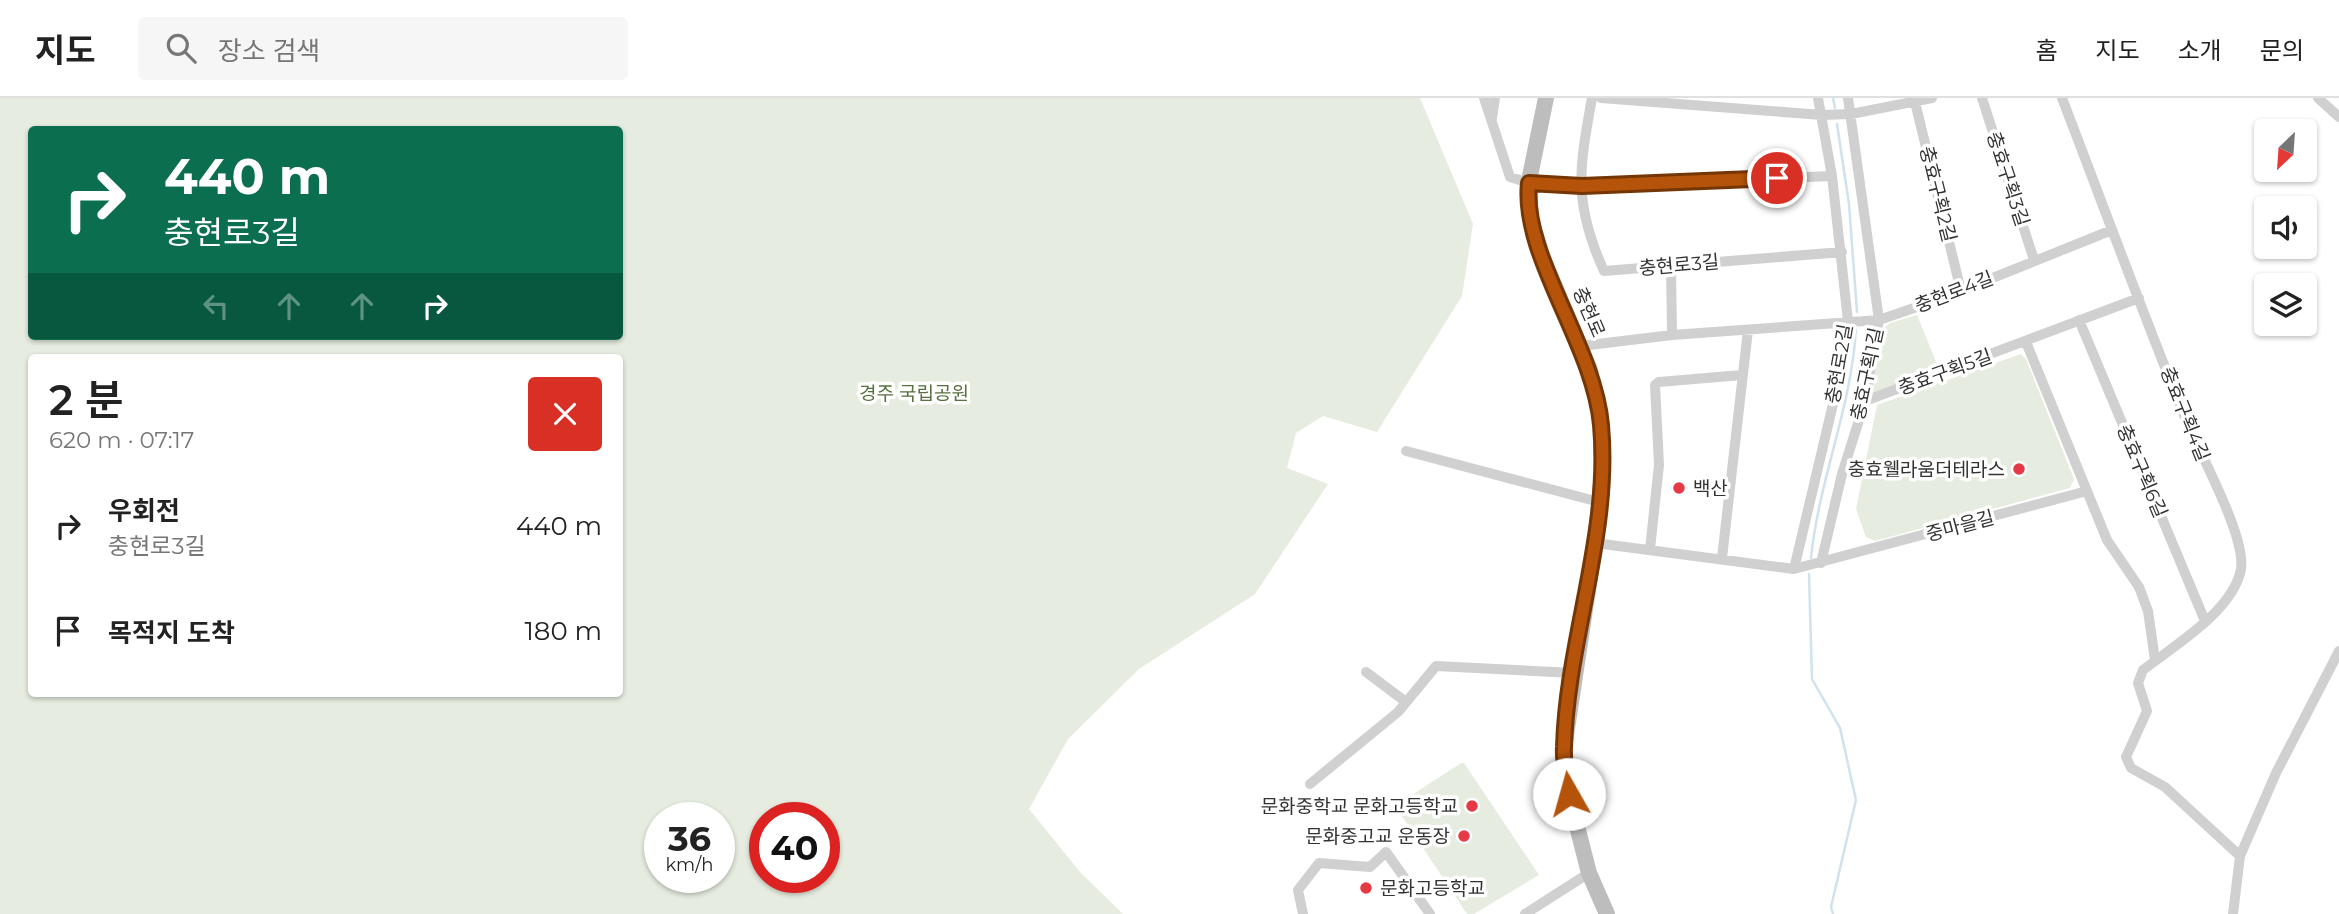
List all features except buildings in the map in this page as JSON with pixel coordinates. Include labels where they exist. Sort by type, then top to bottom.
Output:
[{"type":"street","points":[[1484,98],[1510,177],[1529,183],[1582,186],[1832,176]]},
{"type":"street","points":[[1493,125],[1495,98]]},
{"type":"street","name":"충현로","points":[[1546,98],[1529,183],[1529,208],[1535,235],[1581,346],[1601,422],[1603,449],[1595,543],[1573,673],[1564,749],[1569,794],[1589,873],[1607,914]]},
{"type":"street","name":"충현로3길","points":[[1592,98],[1582,161],[1584,222],[1604,271],[1842,251]]},
{"type":"street","points":[[1601,98],[1822,115],[1851,114],[1932,98]]},
{"type":"street","name":"충현로2길","points":[[1794,569],[1838,383],[1849,321],[1832,176],[1818,98]]},
{"type":"street","name":"충효구획1길","points":[[1821,563],[1842,474],[1865,401],[1879,320],[1848,98]]},
{"type":"street","name":"충효구획3길","points":[[1982,98],[2035,260]]},
{"type":"street","name":"충효구획4길","points":[[2062,98],[2189,428],[2227,513],[2241,556],[2240,571],[2233,591],[2220,609],[2140,675],[2138,682],[2147,711],[2126,757],[2131,768],[2165,787],[2240,856]]},
{"type":"street","points":[[2318,98],[2339,117]]},
{"type":"street","name":"충효구획2길","points":[[1915,100],[1961,291]]},
{"type":"street","name":"충현로4길","points":[[1581,346],[1672,335],[1879,320],[1961,291],[2112,230]]},
{"type":"street","points":[[1671,265],[1672,335]]},
{"type":"street","name":"충효구획5길","points":[[1865,401],[2140,298]]},
{"type":"street","name":"충효구획6길","points":[[2079,320],[2204,621]]},
{"type":"street","points":[[1722,558],[1748,330]]},
{"type":"street","points":[[2026,342],[2107,540],[2138,587],[2148,611],[2155,660]]},
{"type":"street","points":[[1650,549],[1659,465],[1655,385],[1742,375]]},
{"type":"street","points":[[1406,451],[1599,502]]},
{"type":"street","name":"중마을길","points":[[1595,543],[1794,569],[2087,491]]},
{"type":"street","points":[[2232,914],[2240,856],[2276,773],[2339,652]]},
{"type":"street","points":[[1310,784],[1406,702],[1436,666],[1573,673]]},
{"type":"street","points":[[1366,672],[1406,702]]},
{"type":"street","points":[[1303,914],[1298,890],[1319,863],[1370,867],[1386,852],[1430,914]]},
{"type":"street","points":[[1525,914],[1589,873]]},
{"type":"green space","name":"경주 국립공원","points":[[0,98],[1420,98],[1473,224],[1462,296],[1377,432],[1323,416],[1296,433],[1287,468],[1328,484],[1255,594],[1139,669],[1068,739],[1029,809],[1080,872],[1123,914],[0,914]]},
{"type":"green space","points":[[1917,315],[1939,369],[1872,394],[1881,330],[1890,323]]},
{"type":"green space","points":[[2021,354],[2026,359],[2074,479],[2070,488],[1875,541],[1866,537],[1856,509],[1877,405]]},
{"type":"green space","name":"문화중고교 운동장","points":[[1464,763],[1539,875],[1474,914],[1467,914],[1395,806]]},
{"type":"waterway","points":[[1833,98],[1835,108]]},
{"type":"waterway","points":[[1837,124],[1849,204],[1857,312]]},
{"type":"waterway","points":[[1811,558],[1821,500],[1848,386],[1856,328]]},
{"type":"waterway","points":[[1809,574],[1812,679],[1840,728],[1856,800],[1831,907],[1833,914]]},
{"type":"place","name":"충효웰라움더테라스","points":[[2019,469]]},
{"type":"place","name":"백산","points":[[1679,488]]},
{"type":"place","name":"문화중학교 문화고등학교","points":[[1472,806]]},
{"type":"place","name":"문화중고교 운동장","points":[[1464,836]]},
{"type":"place","name":"문화고등학교","points":[[1366,888]]},
{"type":"route","points":[[1569,794],[1564,749],[1568,706],[1595,543],[1603,449],[1598,402],[1590,370],[1543,258],[1530,216],[1529,183],[1582,186],[1777,178]]}]
